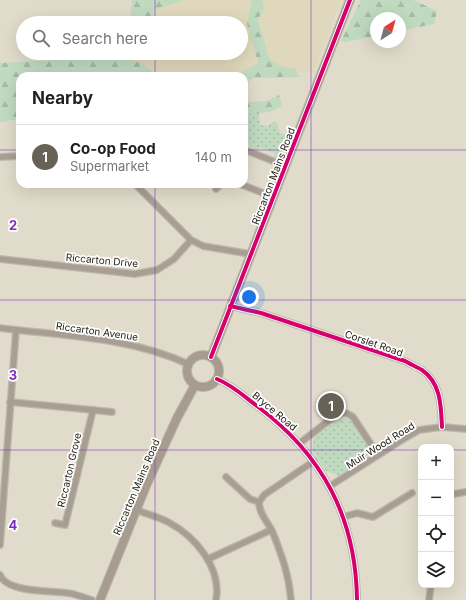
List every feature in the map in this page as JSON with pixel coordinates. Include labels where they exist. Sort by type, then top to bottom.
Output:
[{"type":"street","name":"Riccarton Mains Road","points":[[211,357],[350,0]]},
{"type":"street","points":[[248,152],[273,161]]},
{"type":"street","points":[[0,157],[16,156]]},
{"type":"street","points":[[248,187],[273,197]]},
{"type":"street","points":[[139,188],[191,240],[203,246],[250,254]]},
{"type":"street","name":"Riccarton Drive","points":[[0,259],[135,274],[157,270],[174,259],[191,240]]},
{"type":"street","name":"Corslet Road","points":[[230,306],[261,313],[405,361],[423,371],[435,384],[441,403],[442,427]]},
{"type":"street","name":"Riccarton Avenue","points":[[0,328],[86,338],[142,347],[188,364]]},
{"type":"street","points":[[0,545],[16,330]]},
{"type":"street","points":[[196,357],[211,357],[219,369],[217,378],[214,383],[205,387],[195,385],[188,378],[188,364],[196,357]]},
{"type":"street","name":"Bryce Road","points":[[217,378],[234,388],[275,419],[300,443],[330,486],[350,537],[355,561],[357,600]]},
{"type":"street","name":"Riccarton Mains Road","points":[[100,600],[136,510],[177,418],[195,385]]},
{"type":"street","points":[[10,402],[112,412]]},
{"type":"street","name":"Riccarton Grove","points":[[55,523],[65,525],[93,410]]},
{"type":"street","points":[[300,443],[342,412],[348,413],[353,417],[378,455]]},
{"type":"street","name":"Muir Wood Road","points":[[330,486],[419,430],[442,427],[466,429]]},
{"type":"street","points":[[291,600],[289,580],[282,554],[259,509],[259,502],[264,495],[314,461]]},
{"type":"street","points":[[226,477],[250,499],[259,502]]},
{"type":"street","points":[[454,494],[466,492]]},
{"type":"street","points":[[343,517],[357,513],[373,517],[412,493]]},
{"type":"street","points":[[136,510],[169,522],[197,545],[208,559],[215,578],[217,593],[216,600]]},
{"type":"street","points":[[208,559],[271,530]]},
{"type":"street","points":[[0,575],[0,577],[9,585],[19,588],[74,594],[92,600]]},
{"type":"street","points":[[429,600],[431,588]]},
{"type":"shaded area","points":[[132,0],[341,0],[314,72],[252,75],[248,86],[248,72],[122,72],[123,60],[248,60],[248,16],[130,16]]},
{"type":"green space","points":[[132,0],[184,0],[154,10],[153,16],[131,16]]},
{"type":"green space","points":[[252,0],[262,0],[264,9],[258,19],[269,58],[280,66],[296,69],[299,77],[252,78],[248,82],[248,72],[242,72],[258,63],[248,28]]},
{"type":"green space","points":[[361,0],[413,0],[437,11],[434,24],[406,30],[406,12],[370,12],[370,37],[345,42],[341,41]]},
{"type":"green space","points":[[59,60],[130,60],[142,63],[152,72],[16,72],[16,120],[0,122],[0,63]]},
{"type":"green space","points":[[279,95],[282,106],[270,112],[248,115],[248,102],[266,101]]},
{"type":"green space","points":[[258,113],[261,125],[268,126],[273,122],[276,122],[280,133],[290,135],[280,160],[274,157],[275,153],[259,147],[257,151],[248,145],[248,114]]},
{"type":"green space","points":[[345,418],[351,421],[370,448],[369,453],[363,461],[340,476],[326,471],[312,450],[314,437],[339,419]]},
{"type":"cycle path","points":[[211,357],[350,0]]},
{"type":"cycle path","points":[[230,306],[261,313],[405,361],[422,370],[433,381],[439,396],[442,427]]},
{"type":"cycle path","points":[[217,379],[238,391],[280,425],[300,445],[317,467],[331,491],[342,516],[350,542],[355,570],[357,600]]},
{"type":"place","name":"Co-op Food","points":[[331,406]]}]
